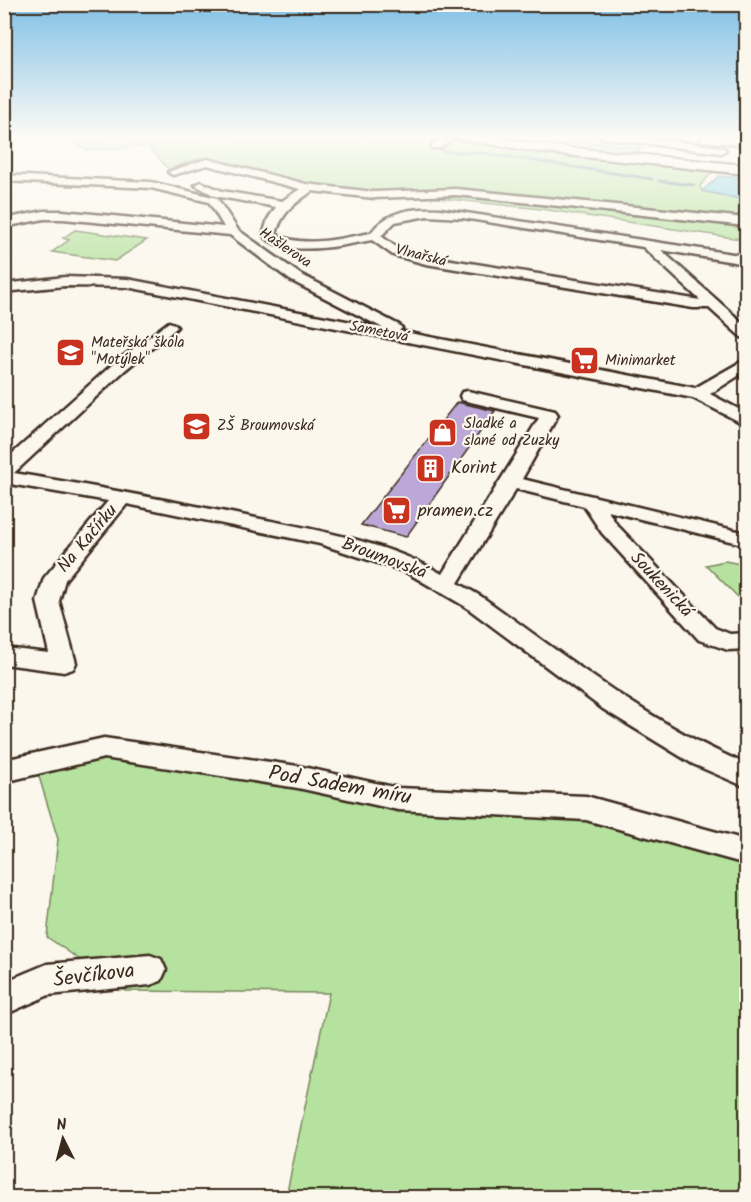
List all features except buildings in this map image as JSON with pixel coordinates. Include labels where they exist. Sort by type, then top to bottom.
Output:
[{"type":"street","name":"Hašlerova","points":[[174,191],[213,200],[233,232],[296,277],[392,327],[401,336]]},
{"type":"street","points":[[189,195],[206,191]]},
{"type":"street","points":[[215,191],[244,199],[284,205]]},
{"type":"street","points":[[304,191],[284,205],[274,219],[269,235],[275,240],[297,244],[375,236]]},
{"type":"street","points":[[343,191],[374,195],[456,192],[747,222]]},
{"type":"street","name":"Vlnařská","points":[[716,304],[693,304],[426,260],[402,254],[381,244],[375,236],[379,227],[393,218],[430,212],[463,214],[747,260]]},
{"type":"street","points":[[4,223],[44,215],[63,215],[233,232]]},
{"type":"street","points":[[647,244],[747,333]]},
{"type":"street","name":"Sametová","points":[[4,288],[52,280],[100,280],[698,394],[747,420]]},
{"type":"street","name":"Broumovská","points":[[7,480],[119,367],[169,327]]},
{"type":"street","points":[[698,394],[747,364]]},
{"type":"street","points":[[447,584],[512,482],[549,415],[468,396]]},
{"type":"street","name":"Broumovská","points":[[7,480],[122,497],[323,538],[386,556],[447,584],[612,702],[702,757],[747,776]]},
{"type":"street","points":[[512,482],[592,503],[747,538]]},
{"type":"street","name":"Na Kačírku","points":[[4,656],[64,663],[48,601],[55,578],[122,497]]},
{"type":"street","name":"Soukenická","points":[[592,503],[609,529],[706,633],[728,642],[747,641]]},
{"type":"street","name":"Pod Sadem míru","points":[[4,771],[104,748],[298,777],[398,799],[586,808],[747,852]]},
{"type":"street","name":"Ševčíkova","points":[[4,999],[47,980],[150,970]]},
{"type":"green space","points":[[373,191],[702,191],[746,200],[746,240],[541,209]]},
{"type":"green space","points":[[75,230],[147,240],[115,261],[52,252],[69,240],[63,238]]},
{"type":"green space","points":[[725,561],[746,565],[746,599],[741,600],[706,565]]},
{"type":"green space","points":[[103,754],[596,816],[746,859],[746,1197],[286,1197],[329,993],[125,991],[47,937],[58,839],[37,770]]},
{"type":"water","points":[[702,191],[746,191],[746,200]]},
{"type":"place","name":"Mateřská škola \"Motýlek\"","points":[[70,352]]},
{"type":"place","name":"Minimarket","points":[[584,361]]},
{"type":"place","name":"ZŠ Broumovská","points":[[196,426]]},
{"type":"place","name":"Sladké a slané od Zuzky","points":[[443,433]]},
{"type":"place","name":"Korint","points":[[430,468]]},
{"type":"place","name":"pramen.cz","points":[[397,511]]}]
